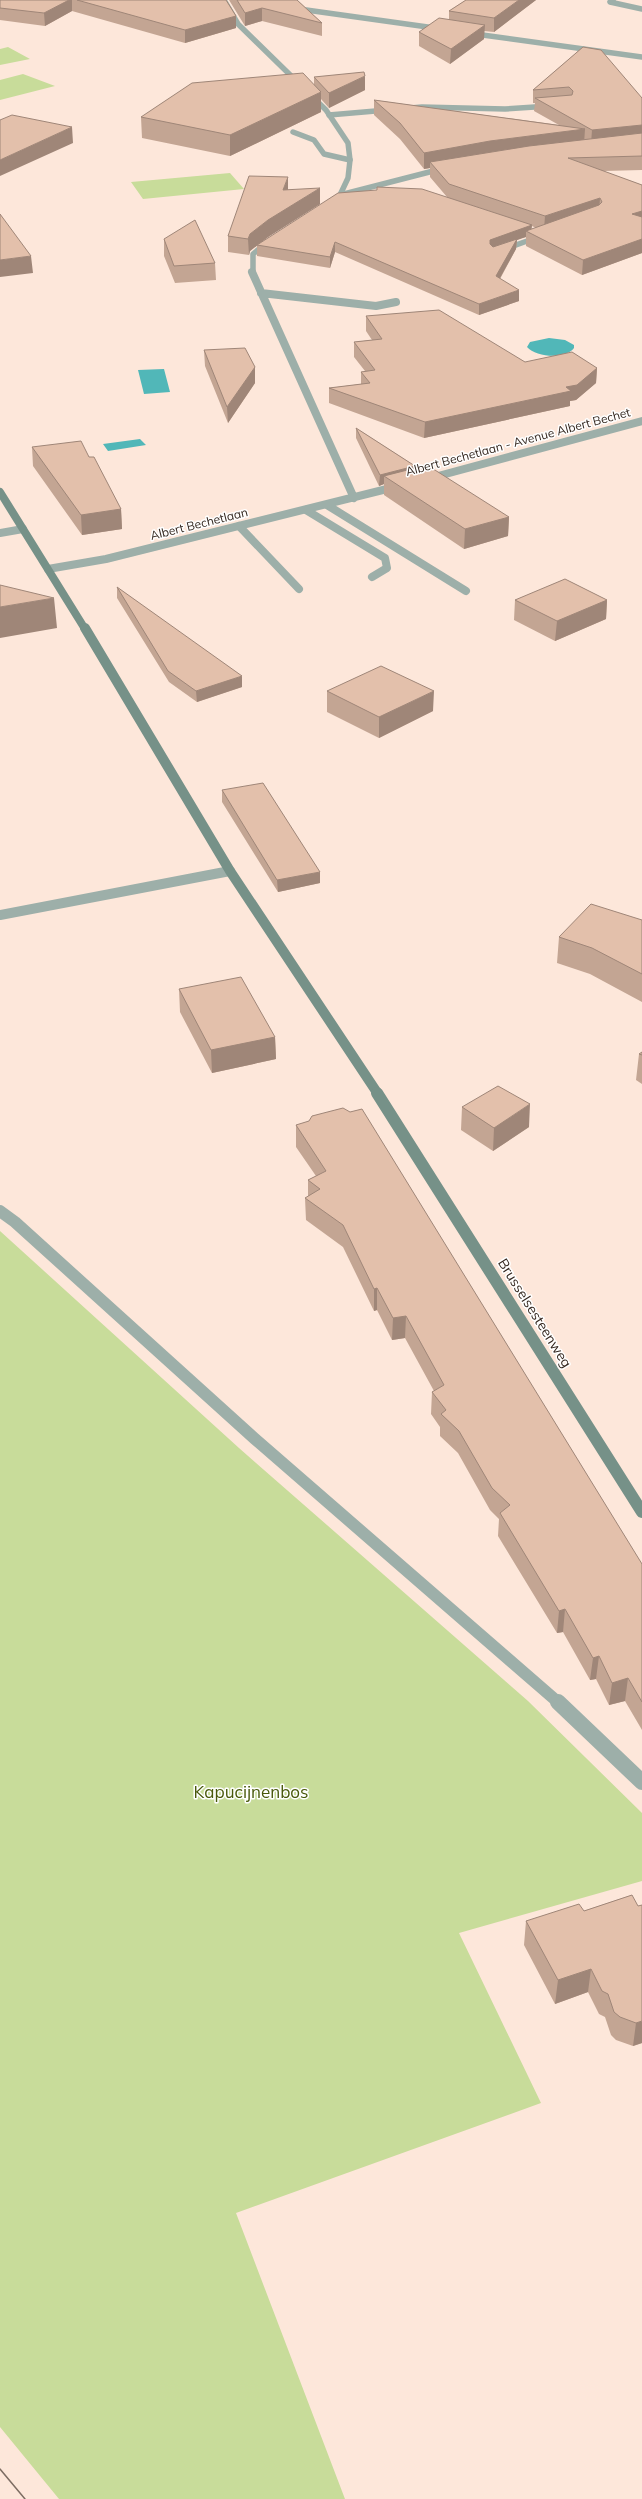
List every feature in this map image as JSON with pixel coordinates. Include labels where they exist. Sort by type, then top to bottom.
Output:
[{"type":"street","points":[[224,0],[238,24],[329,115],[348,143],[350,160],[348,178],[340,195]]},
{"type":"street","points":[[613,0],[610,2],[618,5],[642,9]]},
{"type":"street","points":[[284,7],[448,30]]},
{"type":"street","points":[[463,32],[642,57]]},
{"type":"street","points":[[329,115],[422,107],[505,109],[560,106]]},
{"type":"street","points":[[334,121],[412,115]]},
{"type":"street","points":[[293,132],[305,135],[314,140],[324,154],[334,158],[350,160]]},
{"type":"street","points":[[322,208],[340,195],[384,182],[454,166]]},
{"type":"street","points":[[384,182],[398,187]]},
{"type":"street","points":[[493,253],[548,234],[530,230]]},
{"type":"street","points":[[279,234],[267,241],[253,254],[250,269],[354,498]]},
{"type":"street","points":[[261,294],[376,306],[396,302]]},
{"type":"street","name":"Albert Bechetlaan - Avenue Albert Bechet","points":[[354,498],[641,423]]},
{"type":"street","name":"Brusselsesteenweg","points":[[0,492],[230,871],[402,1131],[642,1512]]},
{"type":"street","name":"Albert Bechetlaan","points":[[48,569],[106,559],[354,498]]},
{"type":"street","points":[[327,505],[466,591]]},
{"type":"street","points":[[306,510],[385,558],[387,568],[372,577]]},
{"type":"street","points":[[239,526],[299,589]]},
{"type":"street","points":[[0,533],[23,529]]},
{"type":"street","points":[[0,916],[230,871]]},
{"type":"street","points":[[0,1211],[21,1227],[256,1439],[545,1690],[642,1782]]},
{"type":"green space","points":[[8,47],[30,59],[0,65],[0,49]]},
{"type":"green space","points":[[23,74],[55,86],[0,100],[0,80]]},
{"type":"green space","points":[[230,173],[244,189],[143,199],[131,182]]},
{"type":"green space","name":"Kapucijnenbos","points":[[0,1231],[239,1448],[528,1701],[642,1813],[642,1881],[459,1933],[541,2103],[236,2213],[345,2499],[59,2499],[0,2427]]},
{"type":"water","points":[[549,338],[565,340],[574,345],[574,348],[570,352],[558,356],[550,356],[537,353],[527,347],[530,342]]},
{"type":"water","points":[[164,369],[170,392],[144,394],[138,370]]},
{"type":"water","points":[[140,439],[146,445],[108,451],[103,444]]},
{"type":"building","points":[[0,0],[69,0],[44,13],[0,8]]},
{"type":"building","points":[[77,0],[226,0],[236,16],[185,30]]},
{"type":"building","points":[[237,0],[297,0],[322,23],[262,8],[245,13]]},
{"type":"building","points":[[466,0],[519,0],[494,18],[449,11]]},
{"type":"building","points":[[439,18],[485,25],[451,49],[419,32]]},
{"type":"building","points":[[583,47],[601,50],[642,98],[642,125],[592,130],[535,98],[572,95],[573,91],[569,87],[533,90]]},
{"type":"building","points":[[364,72],[365,76],[329,93],[314,77]]},
{"type":"building","points":[[303,73],[321,92],[230,135],[141,117],[192,83]]},
{"type":"building","points":[[374,100],[585,129],[490,141],[424,153],[400,123]]},
{"type":"building","points":[[12,115],[72,127],[0,160],[0,120]]},
{"type":"building","points":[[642,133],[642,156],[568,158],[642,185],[642,211],[632,214],[642,217],[642,239],[583,260],[526,231],[599,205],[602,202],[600,198],[545,216],[449,184],[430,162],[529,146]]},
{"type":"building","points":[[249,176],[288,177],[283,190],[320,188],[268,220],[250,234],[248,239],[228,236]]},
{"type":"building","points":[[377,187],[422,189],[532,225],[490,240],[490,244],[493,247],[517,239],[496,276],[519,290],[479,304],[335,242],[330,257],[257,245],[338,193],[377,190]]},
{"type":"building","points":[[0,214],[31,256],[0,260]]},
{"type":"building","points":[[195,220],[215,263],[174,266],[164,239]]},
{"type":"building","points":[[439,310],[525,362],[572,352],[597,368],[577,385],[566,387],[571,391],[425,422],[329,388],[370,383],[361,372],[375,370],[354,342],[382,339],[366,316]]},
{"type":"building","points":[[245,348],[255,367],[227,407],[204,350]]},
{"type":"building","points":[[356,428],[415,466],[380,475]]},
{"type":"building","points":[[81,441],[89,457],[94,457],[121,509],[81,515],[32,447]]},
{"type":"building","points":[[427,465],[509,517],[465,529],[384,476]]},
{"type":"building","points":[[565,579],[607,600],[557,621],[515,600]]},
{"type":"building","points":[[0,585],[54,598],[0,607]]},
{"type":"building","points":[[117,587],[242,676],[196,691],[168,671]]},
{"type":"building","points":[[381,666],[434,691],[379,717],[327,691]]},
{"type":"building","points":[[263,783],[320,872],[277,880],[222,790]]},
{"type":"building","points":[[591,904],[642,920],[642,974],[592,948],[559,937]]},
{"type":"building","points":[[241,977],[275,1037],[211,1050],[179,989]]},
{"type":"building","points":[[498,1086],[530,1104],[494,1128],[462,1107]]},
{"type":"building","points":[[343,1108],[350,1112],[362,1109],[642,1564],[642,1702],[628,1678],[612,1683],[599,1656],[593,1658],[565,1609],[559,1611],[500,1513],[510,1505],[492,1488],[459,1431],[441,1414],[446,1410],[432,1392],[444,1385],[406,1316],[393,1318],[377,1288],[374,1289],[343,1225],[305,1198],[320,1189],[308,1180],[326,1171],[296,1125],[309,1121],[312,1116]]},
{"type":"building","points":[[632,1895],[638,1906],[642,1905],[642,2021],[636,2023],[620,2017],[614,2012],[608,1994],[602,1991],[591,1969],[558,1980],[526,1921],[579,1904],[584,1911]]},
{"type":"tram line","points":[[0,2469],[25,2499]]}]
